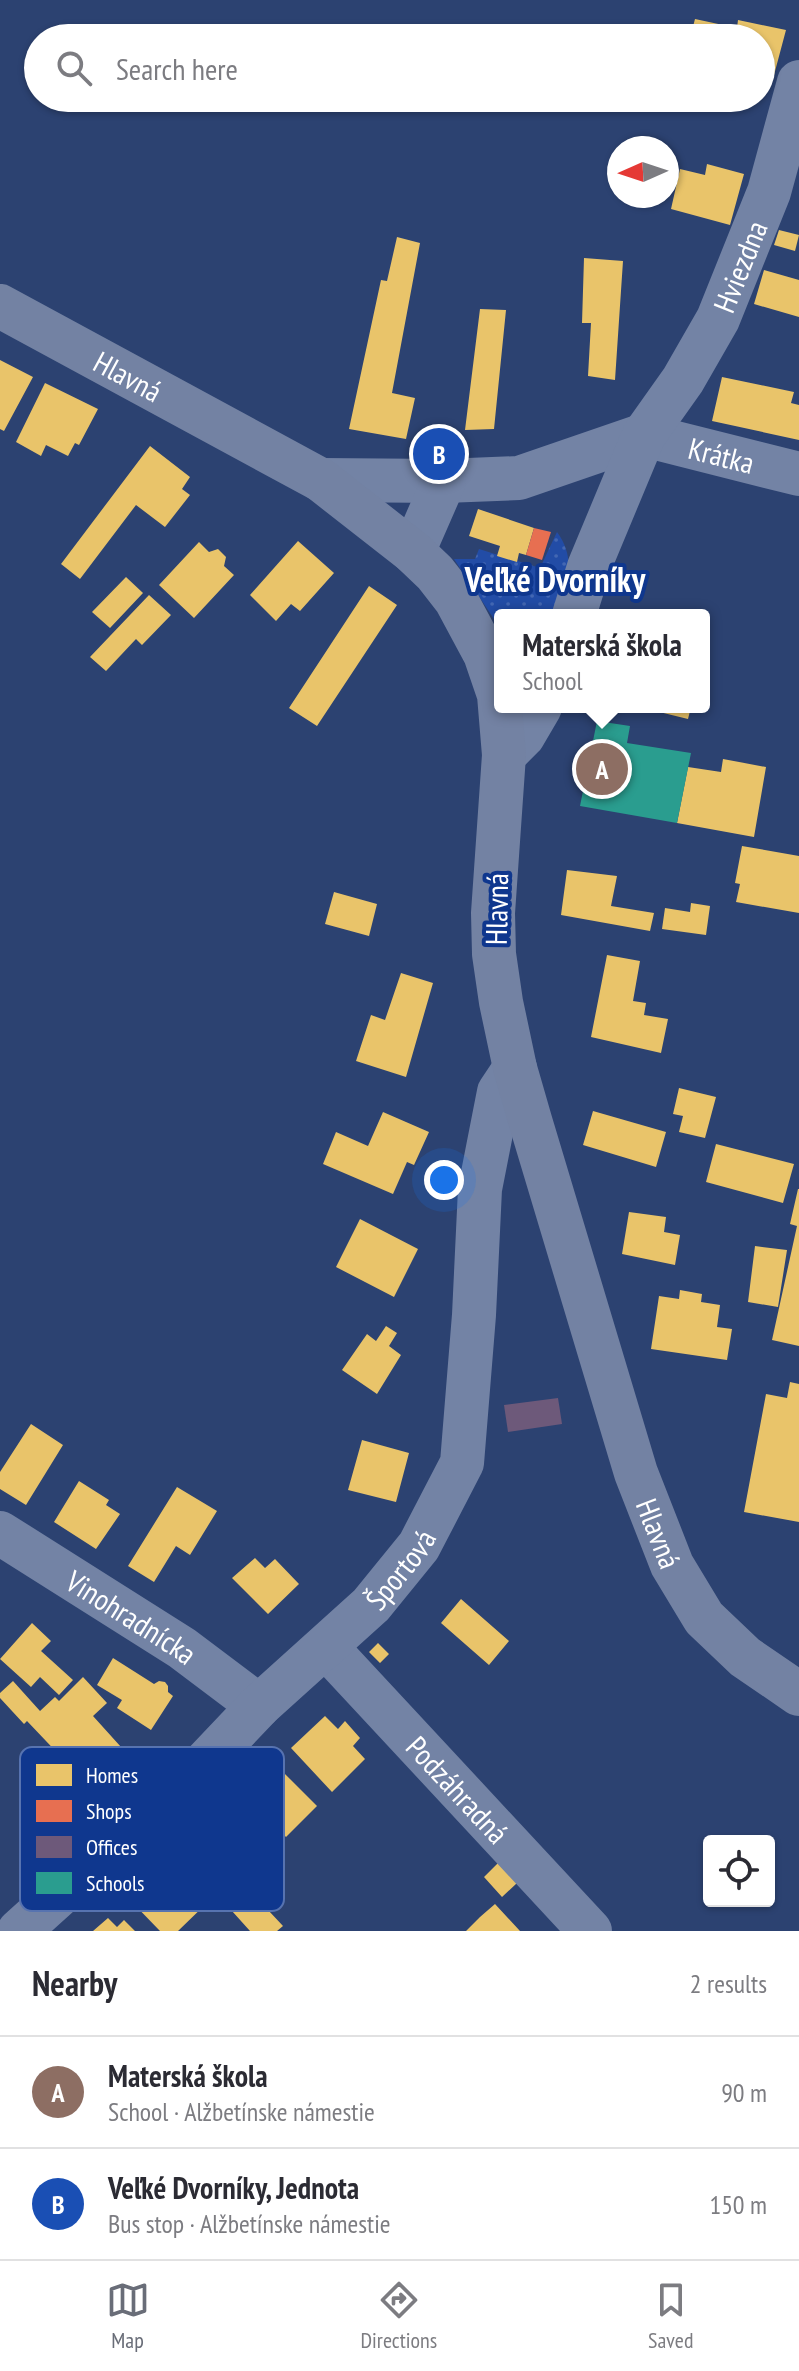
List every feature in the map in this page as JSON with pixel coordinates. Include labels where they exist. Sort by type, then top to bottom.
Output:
[{"type":"main road","name":"Hlavná","points":[[0,306],[321,480],[435,573],[456,600],[485,654],[494,680]]},
{"type":"main road","name":"Hlavná","points":[[500,713],[504,755],[493,913],[494,954],[501,1002],[515,1068],[636,1473],[672,1565],[704,1618],[745,1657],[799,1694]]},
{"type":"street","name":"Hviezdna","points":[[576,609],[589,567],[644,435],[683,380],[718,319],[769,192],[799,82]]},
{"type":"street","name":"Krátka","points":[[644,435],[799,474]]},
{"type":"street","points":[[321,480],[519,478],[644,435]]},
{"type":"street","points":[[413,552],[444,481]]},
{"type":"street","points":[[504,755],[523,736],[536,713]]},
{"type":"street","name":"Športová","points":[[220,1747],[259,1706],[371,1605],[419,1546],[462,1463],[480,1189],[499,1092],[515,1068]]},
{"type":"street","name":"Vinohradnícka","points":[[0,1533],[182,1648],[259,1706]]},
{"type":"street","name":"Podzáhradná","points":[[326,1647],[590,1931]]},
{"type":"street","name":"Športová","points":[[19,1931],[41,1911]]},
{"type":"shaded area","points":[[557,532],[567,553],[568,563],[566,583],[557,609],[494,609],[494,619],[454,559],[475,559],[479,549],[540,568]]},
{"type":"building: Homes","points":[[695,19],[718,24],[694,24]]},
{"type":"building: Homes","points":[[775,28],[786,30],[775,71]]},
{"type":"building: Homes","points":[[707,164],[744,174],[730,225],[671,209],[679,208],[680,169],[705,175]]},
{"type":"building: Homes","points":[[779,230],[799,235],[795,251],[774,245]]},
{"type":"building: Homes","points":[[397,237],[420,243],[392,393],[415,398],[406,439],[349,429],[381,280],[387,281]]},
{"type":"building: Homes","points":[[584,258],[623,261],[615,380],[588,376],[591,323],[582,323]]},
{"type":"building: Homes","points":[[764,270],[799,280],[799,317],[754,304]]},
{"type":"building: Homes","points":[[480,309],[506,310],[494,429],[465,430]]},
{"type":"building: Homes","points":[[0,360],[33,377],[4,431],[0,429]]},
{"type":"building: Homes","points":[[722,377],[794,392],[791,403],[799,405],[799,440],[712,421]]},
{"type":"building: Homes","points":[[45,383],[98,409],[79,445],[75,443],[68,456],[46,445],[41,456],[16,442]]},
{"type":"building: Homes","points":[[150,446],[190,477],[182,489],[190,495],[165,527],[136,505],[80,579],[61,564]]},
{"type":"building: Homes","points":[[478,509],[534,528],[526,555],[519,553],[517,562],[497,556],[500,546],[469,536]]},
{"type":"building: Homes","points":[[298,541],[334,573],[300,611],[291,604],[276,621],[250,595]]},
{"type":"building: Homes","points":[[199,542],[209,552],[218,549],[226,557],[224,566],[234,575],[194,618],[159,585]]},
{"type":"building: Homes","points":[[126,577],[143,593],[110,628],[92,612]]},
{"type":"building: Homes","points":[[369,586],[397,605],[317,726],[289,708]]},
{"type":"building: Homes","points":[[149,595],[171,615],[142,645],[136,639],[106,671],[90,657]]},
{"type":"building: Homes","points":[[664,713],[690,713],[688,719]]},
{"type":"building: Homes","points":[[723,759],[766,767],[754,837],[677,823],[688,767],[721,772]]},
{"type":"building: Homes","points":[[742,846],[799,856],[799,913],[736,902],[740,884],[735,883]]},
{"type":"building: Homes","points":[[567,870],[617,876],[611,906],[654,913],[650,931],[561,915]]},
{"type":"building: Homes","points":[[334,892],[377,904],[369,936],[325,924]]},
{"type":"building: Homes","points":[[691,903],[710,906],[706,935],[662,929],[665,908],[690,912]]},
{"type":"building: Homes","points":[[607,955],[640,961],[633,1001],[646,1003],[644,1015],[668,1019],[661,1053],[591,1037]]},
{"type":"building: Homes","points":[[401,973],[433,983],[406,1077],[356,1061],[371,1015],[385,1020]]},
{"type":"building: Homes","points":[[679,1088],[716,1097],[705,1138],[679,1132],[683,1116],[673,1114]]},
{"type":"building: Homes","points":[[593,1111],[666,1132],[656,1167],[583,1145]]},
{"type":"building: Homes","points":[[383,1112],[429,1132],[414,1165],[407,1162],[393,1194],[323,1164],[336,1132],[368,1146]]},
{"type":"building: Homes","points":[[716,1144],[794,1164],[783,1203],[706,1182]]},
{"type":"building: Homes","points":[[798,1189],[799,1346],[772,1340],[797,1226],[790,1224]]},
{"type":"building: Homes","points":[[629,1212],[666,1217],[664,1232],[680,1235],[675,1265],[622,1254]]},
{"type":"building: Homes","points":[[360,1219],[418,1249],[394,1297],[336,1267]]},
{"type":"building: Homes","points":[[755,1246],[787,1250],[778,1307],[748,1302]]},
{"type":"building: Homes","points":[[680,1290],[702,1294],[701,1302],[720,1305],[717,1327],[732,1329],[727,1360],[651,1349],[659,1296],[679,1299]]},
{"type":"building: Homes","points":[[386,1326],[397,1333],[389,1346],[401,1355],[377,1394],[342,1370],[367,1334],[376,1341]]},
{"type":"building: Homes","points":[[790,1382],[799,1384],[799,1522],[744,1512],[766,1394],[787,1398]]},
{"type":"building: Homes","points":[[31,1424],[63,1445],[26,1505],[0,1489],[0,1472]]},
{"type":"building: Homes","points":[[362,1440],[409,1453],[396,1502],[348,1490]]},
{"type":"building: Homes","points":[[79,1481],[109,1500],[106,1505],[120,1514],[96,1549],[54,1522]]},
{"type":"building: Homes","points":[[177,1487],[217,1511],[190,1555],[176,1546],[154,1582],[128,1566]]},
{"type":"building: Homes","points":[[255,1558],[265,1568],[275,1559],[299,1584],[268,1614],[232,1578]]},
{"type":"building: Homes","points":[[461,1599],[509,1641],[489,1665],[441,1623]]},
{"type":"building: Homes","points":[[32,1623],[51,1641],[41,1651],[73,1680],[59,1695],[40,1677],[31,1687],[0,1659]]},
{"type":"building: Homes","points":[[378,1643],[389,1654],[380,1663],[369,1652]]},
{"type":"building: Homes","points":[[113,1658],[154,1684],[159,1681],[168,1686],[168,1692],[173,1696],[151,1730],[117,1708],[122,1700],[97,1685]]},
{"type":"building: Homes","points":[[83,1677],[107,1703],[93,1716],[121,1747],[52,1747],[27,1721],[24,1724],[0,1698],[0,1693],[13,1681],[40,1711],[55,1697],[59,1701]]},
{"type":"building: Homes","points":[[325,1716],[338,1729],[345,1721],[360,1738],[353,1746],[365,1759],[332,1792],[291,1748]]},
{"type":"building: Homes","points":[[284,1773],[317,1806],[286,1837],[284,1835]]},
{"type":"building: Homes","points":[[498,1863],[517,1883],[502,1897],[484,1877]]},
{"type":"building: Homes","points":[[495,1904],[520,1931],[466,1931],[480,1917]]},
{"type":"building: Homes","points":[[141,1911],[199,1911],[178,1931],[160,1931]]},
{"type":"building: Homes","points":[[232,1911],[269,1911],[283,1926],[277,1931],[250,1931]]},
{"type":"building: Homes","points":[[108,1918],[117,1927],[124,1920],[135,1931],[93,1931]]},
{"type":"building: Shops","points":[[534,528],[551,532],[542,560],[526,555]]},
{"type":"building: Offices","points":[[558,1398],[562,1424],[508,1432],[504,1405]]},
{"type":"building: Schools","points":[[597,721],[630,726],[627,743],[691,753],[677,823],[580,806]]},
{"type":"place","name":"Veľké Dvorníky, Jednota","points":[[439,454]]},
{"type":"place","name":"Materská škola","points":[[602,769]]},
{"type":"district","name":"Veľké Dvorníky","points":[[555,579]]}]
